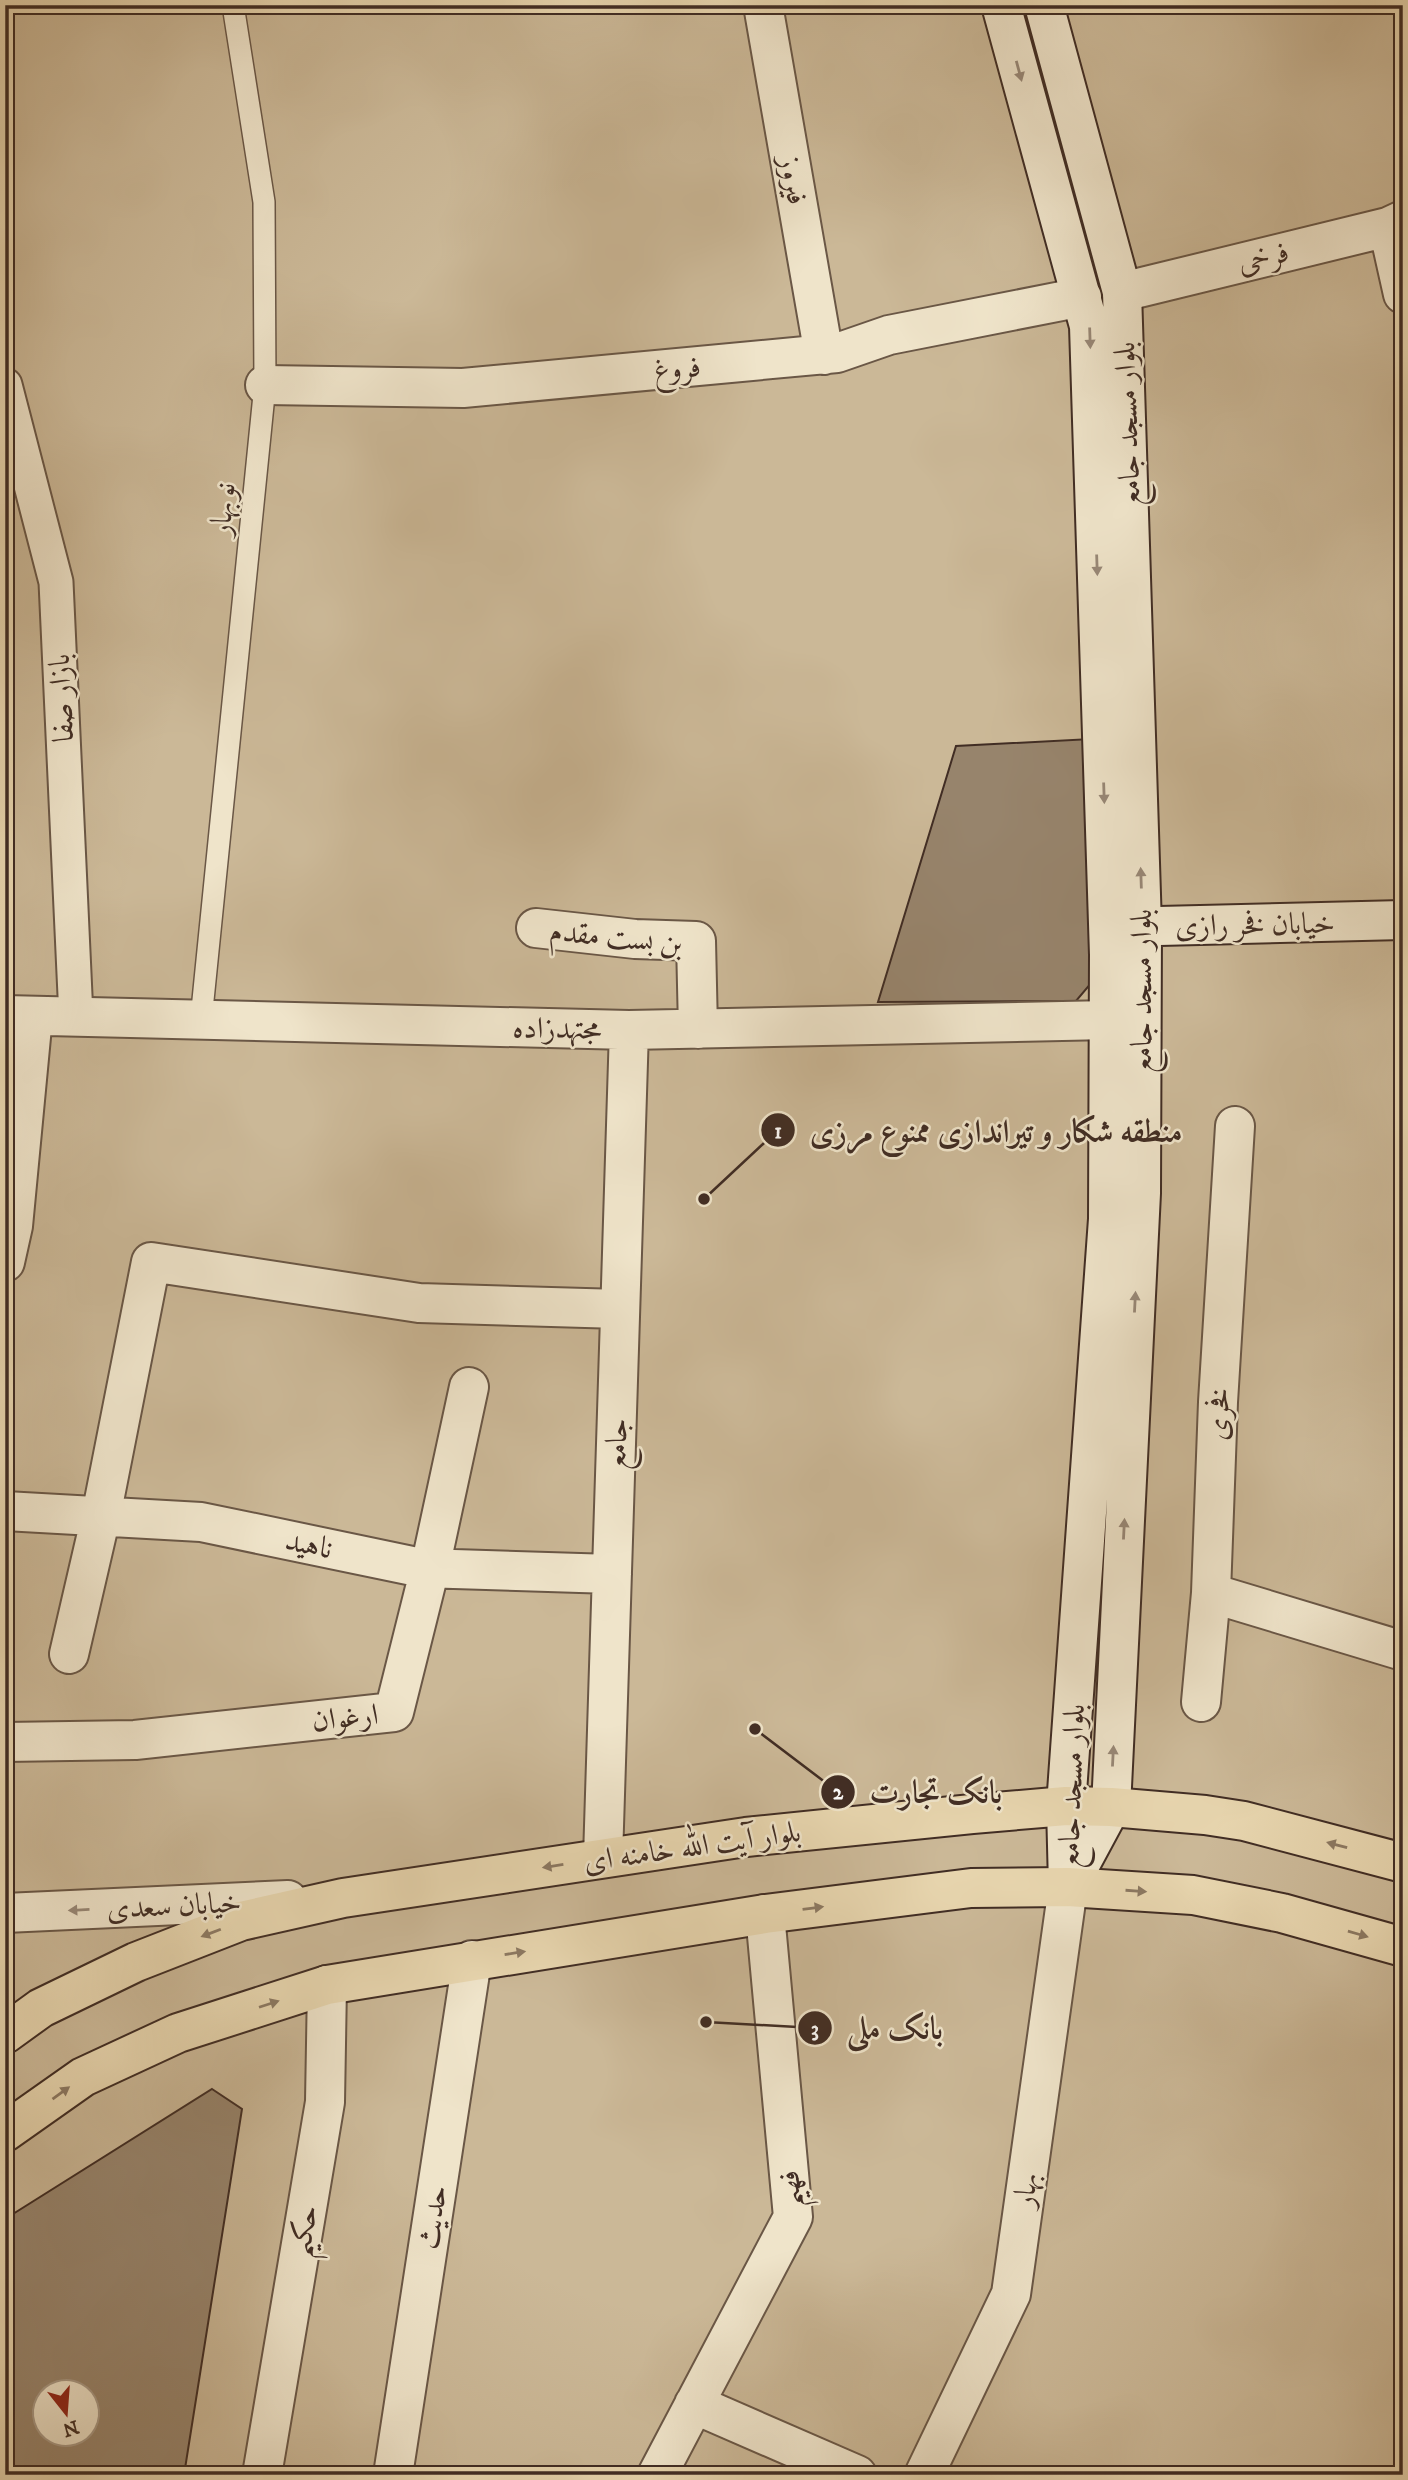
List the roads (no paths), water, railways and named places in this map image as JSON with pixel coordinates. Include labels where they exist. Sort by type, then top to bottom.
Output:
[{"type":"main road","name":"بلوار آیت الله خامنه ای","points":[[5,2034],[41,2008],[136,1962],[241,1921],[343,1898],[746,1837],[1066,1806],[1111,1807],[1244,1821],[1403,1863]]},
{"type":"main road","points":[[5,2132],[83,2077],[178,2033],[327,1985],[765,1914],[971,1888],[1068,1887],[1193,1895],[1282,1913],[1403,1947]]},
{"type":"street","name":"فیروز","points":[[764,5],[824,355]]},
{"type":"street","name":"بلوار مسجد جامع","points":[[1001,5],[1089,326],[1141,1193],[1111,1807],[1068,1887]]},
{"type":"street","name":"بلوار مسجد جامع","points":[[1044,5],[1122,292],[1125,927],[1109,1020],[1108,1219],[1066,1806],[1068,1887]]},
{"type":"street","name":"فرخی","points":[[1082,297],[1122,292],[1395,223]]},
{"type":"street","points":[[1395,223],[1403,295]]},
{"type":"street","name":"فروغ","points":[[265,385],[463,388],[824,355],[889,335],[1082,297]]},
{"type":"street","name":"بازار صفا","points":[[5,385],[56,582],[76,1017]]},
{"type":"street","name":"خیابان فخر رازی","points":[[1125,927],[1403,920]]},
{"type":"street","name":"بن بست مقدم","points":[[536,928],[635,939],[696,941],[698,1029]]},
{"type":"street","points":[[5,1262],[13,1226],[19,1016]]},
{"type":"street","name":"مجتهدزاده","points":[[19,1016],[629,1030],[1109,1020]]},
{"type":"street","name":"جامع","points":[[603,1858],[629,1030]]},
{"type":"street","name":"فخری","points":[[1202,1702],[1211,1593],[1218,1402],[1235,1126]]},
{"type":"street","points":[[69,1654],[101,1516],[151,1262],[419,1303],[620,1309]]},
{"type":"street","name":"ارغوان","points":[[5,1742],[135,1740],[394,1712],[430,1568],[469,1387]]},
{"type":"street","name":"ناهید","points":[[5,1511],[201,1522],[430,1568],[612,1574]]},
{"type":"street","points":[[1211,1593],[1403,1651]]},
{"type":"street","name":"بهار","points":[[925,2475],[1011,2294],[1068,1887]]},
{"type":"street","name":"خیابان سعدی","points":[[5,1913],[343,1898]]},
{"type":"street","name":"فهیم","points":[[657,2475],[793,2217],[765,1914]]},
{"type":"street","name":"حدیث","points":[[393,2475],[472,1960]]},
{"type":"street","name":"حکیم","points":[[262,2475],[325,2102],[327,1985]]},
{"type":"street","points":[[694,2404],[857,2475]]},
{"type":"lane","name":"نوبهار","points":[[201,1020],[265,385],[264,202],[233,5]]},
{"type":"place","name":"منطقه شکار و تیراندازی ممنوع مرزی","points":[[704,1199]]},
{"type":"place","name":"بانک تجارت","points":[[755,1729]]},
{"type":"place","name":"بانک ملی","points":[[706,2022]]}]
